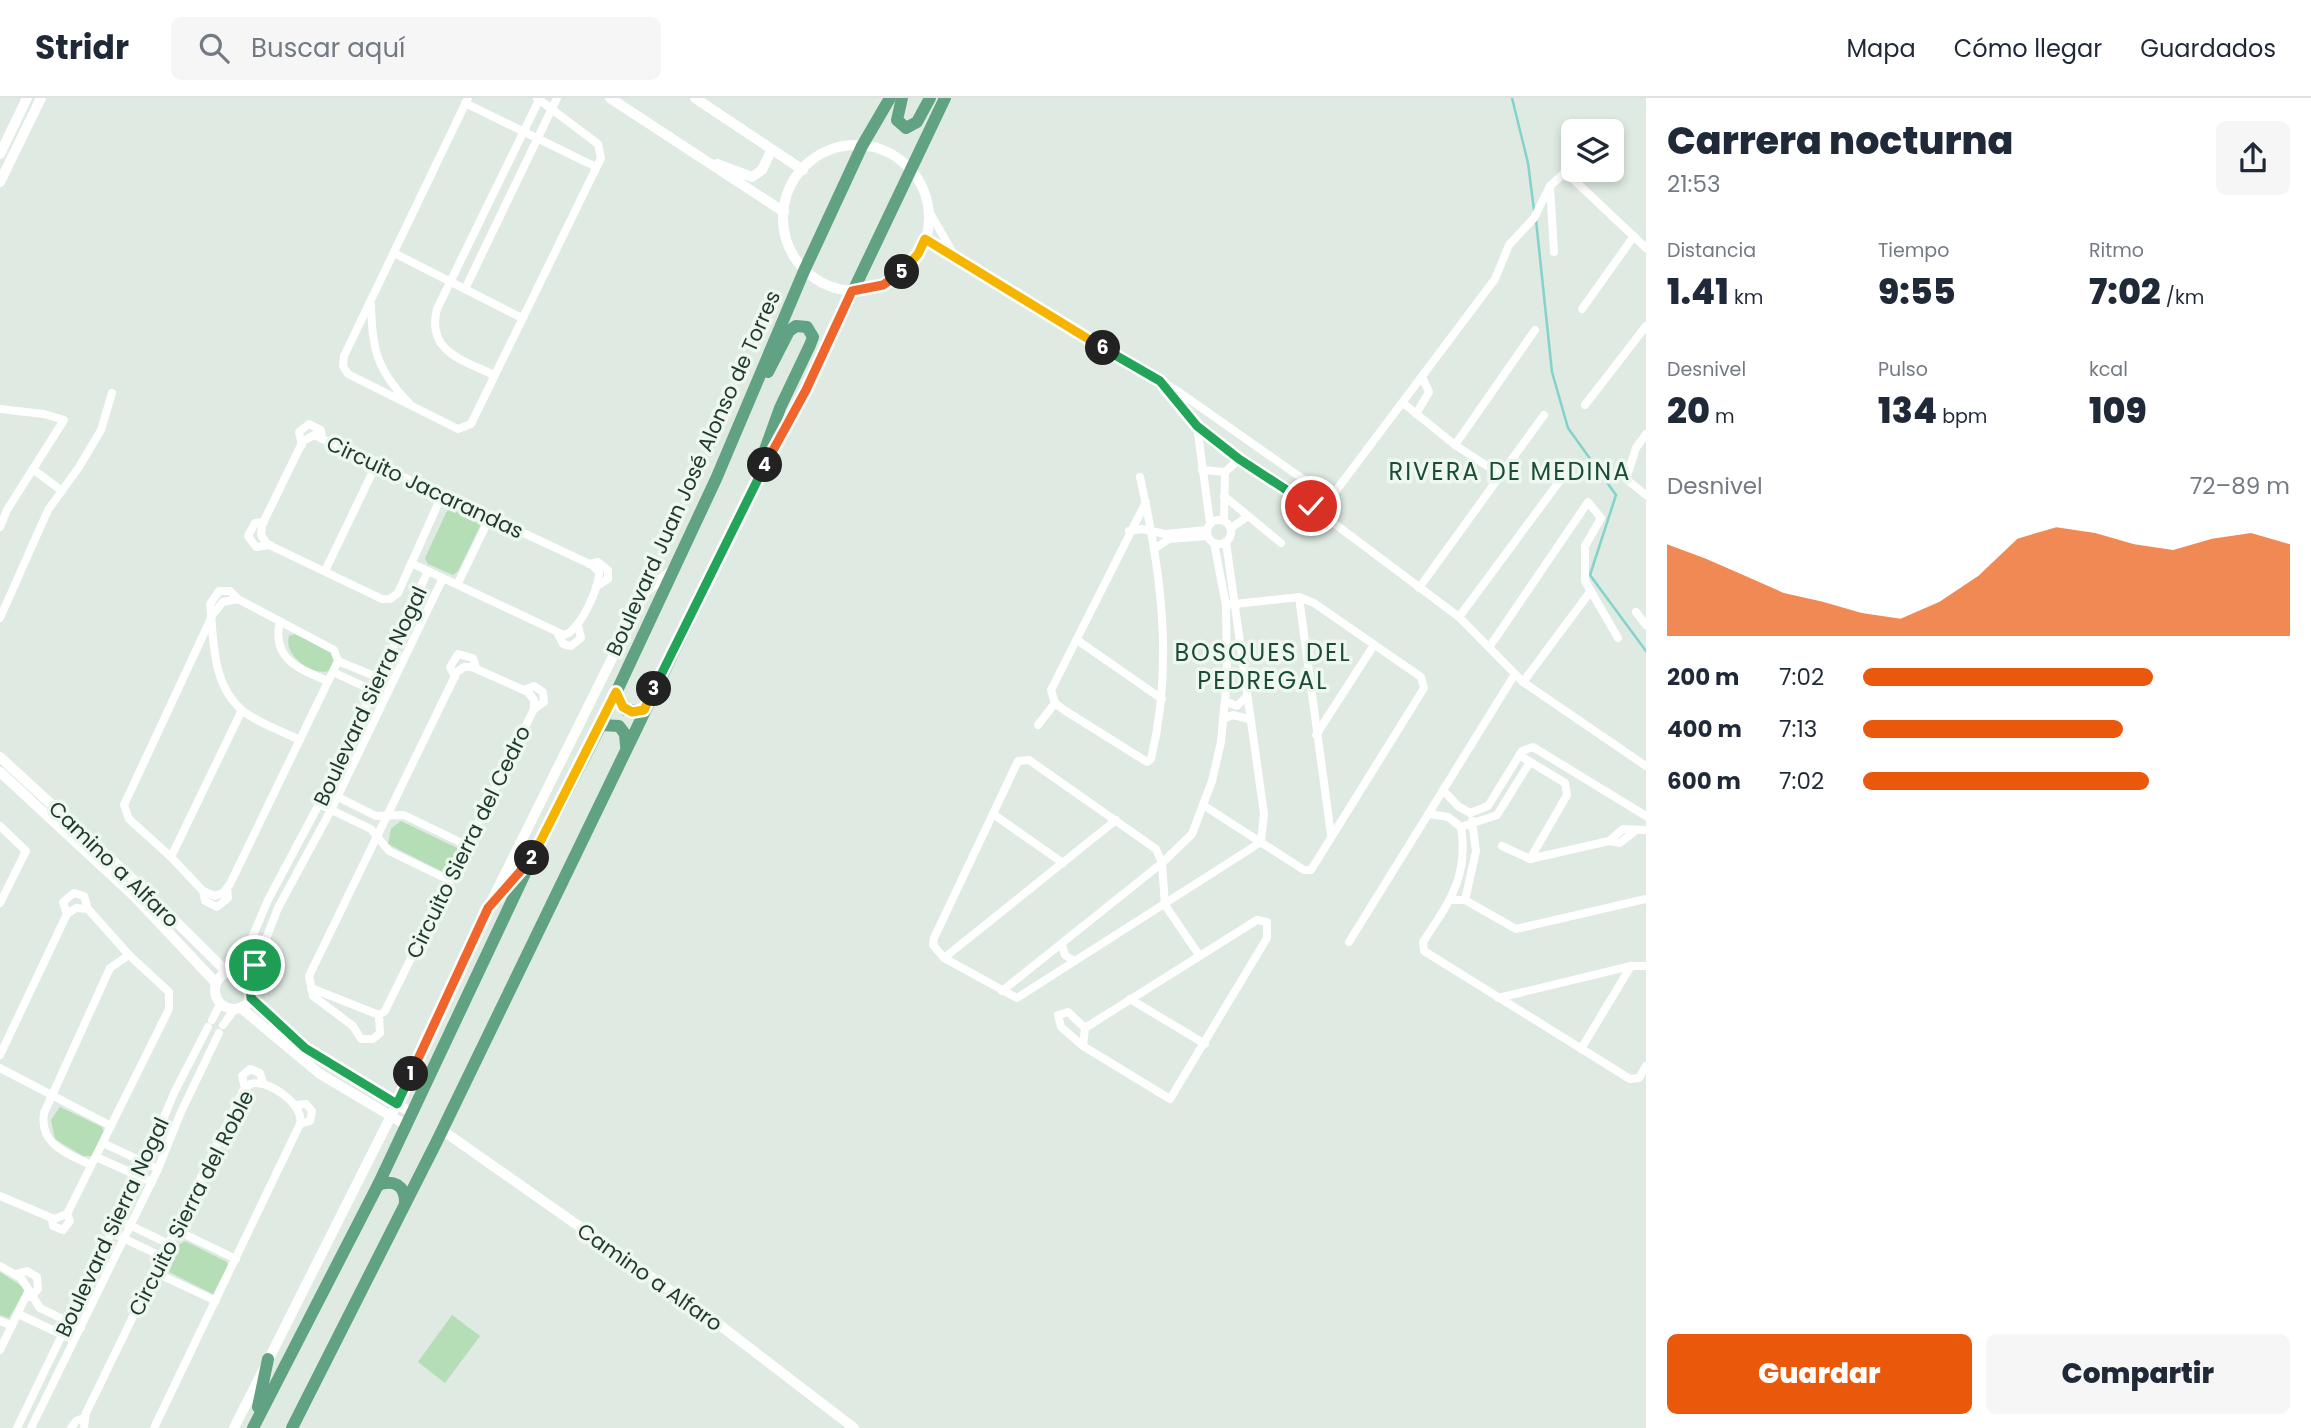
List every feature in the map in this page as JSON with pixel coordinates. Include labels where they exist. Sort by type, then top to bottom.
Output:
[{"type":"main road","points":[[610,98],[784,212]]},
{"type":"main road","points":[[695,98],[803,170]]},
{"type":"main road","name":"Boulevard Juan José Alonso de Torres","points":[[254,1426],[377,1185],[528,867],[601,725],[674,569],[804,271],[862,146],[890,98]]},
{"type":"main road","points":[[902,98],[896,116],[899,125],[906,128],[917,122],[930,98]]},
{"type":"main road","points":[[292,1428],[442,1130],[752,488],[806,390],[945,98]]},
{"type":"main road","points":[[862,146],[886,152],[909,169],[924,189],[930,213],[925,239],[918,254],[897,277],[883,285],[852,291],[825,287],[804,271],[788,246],[784,212],[791,187],[803,170],[827,153],[862,146]]},
{"type":"main road","points":[[692,154],[752,177],[762,170],[771,151]]},
{"type":"main road","points":[[741,418],[789,331],[796,326],[807,327],[813,337],[769,435],[752,488]]},
{"type":"main road","points":[[616,692],[626,710],[644,710]]},
{"type":"main road","points":[[601,725],[619,726],[625,734],[626,746]]},
{"type":"main road","points":[[488,908],[528,867]]},
{"type":"main road","points":[[377,1185],[387,1181],[396,1183],[402,1188],[405,1202]]},
{"type":"main road","points":[[254,1426],[268,1359]]},
{"type":"street","points":[[0,154],[27,98]]},
{"type":"street","points":[[0,182],[41,98]]},
{"type":"street","points":[[465,289],[557,98]]},
{"type":"street","points":[[494,375],[453,355],[436,337],[434,323],[438,309],[452,282],[524,132],[539,99],[598,144],[601,158],[471,424],[458,429],[348,374],[343,366],[344,356],[467,101],[524,132],[596,167]]},
{"type":"street","points":[[1320,512],[1495,279],[1508,245],[1534,218],[1550,186],[1562,175],[1573,179],[1646,248]]},
{"type":"street","points":[[1550,186],[1555,252]]},
{"type":"street","points":[[930,213],[943,240],[960,261]]},
{"type":"street","points":[[1582,309],[1634,236]]},
{"type":"street","points":[[925,239],[1160,381],[1313,486],[1318,494],[1311,506]]},
{"type":"street","points":[[394,253],[522,318]]},
{"type":"street","points":[[371,302],[372,332],[380,365],[388,381],[414,407]]},
{"type":"street","points":[[1585,405],[1646,326]]},
{"type":"street","points":[[1455,445],[1535,330]]},
{"type":"street","points":[[1416,414],[1429,391],[1422,377]]},
{"type":"street","points":[[1160,381],[1197,426],[1239,459],[1320,512],[1459,617],[1523,682],[1646,766]]},
{"type":"street","points":[[0,618],[48,510],[101,430],[112,393]]},
{"type":"street","points":[[1404,402],[1455,445],[1501,475]]},
{"type":"street","points":[[0,409],[44,414],[64,420],[34,470],[3,508],[0,527]]},
{"type":"street","points":[[1419,588],[1544,415]]},
{"type":"street","points":[[1197,426],[1210,533],[1230,605],[1250,719],[1264,814],[1261,842]]},
{"type":"street","points":[[1646,434],[1636,449],[1626,479],[1646,495]]},
{"type":"street","name":"Circuito Jacarandas","points":[[411,563],[398,593],[387,600],[270,545],[261,535],[264,522],[302,445],[310,436],[322,439],[589,564],[599,572],[596,587],[578,626],[569,634],[558,634],[443,578]]},
{"type":"street","points":[[1231,528],[1224,520],[1225,472],[1239,459]]},
{"type":"street","points":[[325,571],[376,465]]},
{"type":"street","points":[[34,470],[62,491]]},
{"type":"street","points":[[1202,470],[1225,472]]},
{"type":"street","points":[[1459,617],[1567,471]]},
{"type":"street","points":[[1140,477],[1146,502],[1154,549],[1165,632],[1160,724],[1147,762],[1055,703],[1051,690],[1146,502]]},
{"type":"street","points":[[429,571],[411,563],[442,495]]},
{"type":"street","points":[[1224,496],[1280,543]]},
{"type":"street","points":[[1490,646],[1588,502],[1601,517],[1585,546],[1585,581],[1618,638]]},
{"type":"street","points":[[1002,991],[1187,841],[1212,781],[1223,719],[1230,605],[1226,542],[1231,528],[1248,516]]},
{"type":"street","points":[[458,583],[489,517]]},
{"type":"street","points":[[1154,549],[1169,539],[1210,533],[1224,520]]},
{"type":"street","points":[[1129,531],[1165,534],[1210,533],[1226,542]]},
{"type":"street","points":[[234,1428],[397,1104],[488,908],[645,592],[674,569]]},
{"type":"street","name":"Boulevard Sierra Nogal","points":[[233,972],[326,791],[429,571],[443,578],[331,810],[278,908],[250,979]]},
{"type":"street","points":[[1523,682],[1591,592]]},
{"type":"street","points":[[1203,805],[1307,871],[1424,688],[1421,677],[1314,603],[1299,597],[1230,605]]},
{"type":"street","points":[[1299,597],[1331,835]]},
{"type":"street","points":[[238,599],[334,650],[338,661],[227,888],[215,896],[203,891],[172,857],[129,819],[124,805],[213,614],[223,602],[238,599]]},
{"type":"street","points":[[414,604],[427,611]]},
{"type":"street","points":[[1636,612],[1646,625]]},
{"type":"street","points":[[213,614],[214,659],[225,686],[242,710],[300,740]]},
{"type":"street","points":[[280,621],[278,642],[286,660],[328,681]]},
{"type":"street","points":[[404,623],[417,630]]},
{"type":"street","points":[[1077,640],[1162,699]]},
{"type":"street","points":[[1316,735],[1374,645]]},
{"type":"street","name":"Circuito Sierra del Cedro","points":[[311,988],[319,1002],[348,1021],[361,1039],[373,1039],[380,1033],[379,1015],[385,1011],[534,709],[533,698],[524,690],[476,668],[469,655],[458,654],[450,667],[455,677]]},
{"type":"street","points":[[338,661],[392,683]]},
{"type":"street","points":[[379,1015],[311,988],[310,971],[455,677],[464,667],[476,668]]},
{"type":"street","points":[[333,672],[385,697]]},
{"type":"street","points":[[1349,942],[1515,674]]},
{"type":"street","points":[[1225,701],[1237,706],[1246,696]]},
{"type":"street","points":[[1038,725],[1055,703]]},
{"type":"street","points":[[172,857],[242,710]]},
{"type":"street","points":[[1223,719],[1233,715],[1250,719]]},
{"type":"street","points":[[1470,813],[1488,806],[1519,755],[1527,747],[1534,747],[1646,816]]},
{"type":"street","points":[[1519,755],[1564,783],[1567,795],[1530,859]]},
{"type":"street","name":"Camino a Alfaro","points":[[0,757],[233,972]]},
{"type":"street","points":[[1199,956],[1165,905],[1162,863],[1156,849],[1023,759],[1018,761],[933,938],[933,945],[944,958],[1017,998],[1165,905],[1261,842]]},
{"type":"street","points":[[1461,827],[1497,815],[1530,762]]},
{"type":"street","name":"Camino a Alfaro","points":[[0,772],[134,896],[216,983]]},
{"type":"street","points":[[1443,790],[1458,806],[1470,813],[1476,851],[1465,900]]},
{"type":"street","points":[[326,791],[376,816],[404,816],[466,845]]},
{"type":"street","points":[[319,804],[371,829],[389,851],[449,880]]},
{"type":"street","points":[[993,814],[1063,863]]},
{"type":"street","points":[[1429,814],[1448,817],[1461,827],[1465,853],[1459,884],[1423,942],[1424,951],[1630,1079],[1639,1077],[1646,1066]]},
{"type":"street","points":[[944,958],[1116,820]]},
{"type":"street","points":[[0,826],[26,851],[0,903]]},
{"type":"street","points":[[1502,846],[1530,859],[1609,841],[1623,829],[1646,830]]},
{"type":"street","points":[[0,1196],[52,1218],[62,1218],[67,1214],[171,1003],[166,988],[129,955],[88,909],[84,896],[71,894],[63,902],[67,915]]},
{"type":"street","points":[[1450,900],[1465,900],[1516,929],[1646,899]]},
{"type":"street","points":[[0,1055],[67,915],[76,908],[88,909]]},
{"type":"street","points":[[1083,1046],[1086,1028],[1257,920],[1267,922],[1267,938],[1170,1098],[1083,1046],[1061,1027],[1058,1015],[1069,1012],[1086,1028]]},
{"type":"street","points":[[1062,945],[1065,955],[1074,961]]},
{"type":"street","points":[[129,955],[110,968],[44,1113],[45,1135],[60,1150],[139,1175],[152,1182]]},
{"type":"street","points":[[1498,998],[1631,966],[1646,966]]},
{"type":"street","points":[[1581,1049],[1631,966]]},
{"type":"street","points":[[233,972],[250,979],[251,998],[305,1048],[397,1104],[409,1119],[391,1116],[320,1074],[238,1009],[220,1004],[215,994],[216,983],[233,972]]},
{"type":"street","points":[[238,1009],[251,998]]},
{"type":"street","points":[[1130,999],[1205,1044]]},
{"type":"street","name":"Boulevard Sierra Nogal","points":[[17,1428],[145,1163],[174,1093],[220,1004]]},
{"type":"street","name":"Boulevard Sierra Nogal","points":[[31,1428],[152,1182],[181,1112],[221,1029],[238,1009]]},
{"type":"street","points":[[0,1068],[111,1126]]},
{"type":"street","points":[[245,1088],[242,1076],[250,1069],[260,1073],[263,1083]]},
{"type":"street","name":"Circuito Sierra del Roble","points":[[84,1423],[245,1088],[255,1082],[263,1083],[296,1105],[301,1114],[300,1124],[154,1428]]},
{"type":"street","name":"Camino a Alfaro","points":[[442,1130],[720,1326],[854,1428]]},
{"type":"street","points":[[103,1143],[158,1169]]},
{"type":"street","points":[[0,1190],[9,1200]]},
{"type":"street","points":[[117,1219],[169,1244]]},
{"type":"street","points":[[176,1230],[236,1259]]},
{"type":"street","points":[[110,1232],[163,1257]]},
{"type":"street","points":[[0,1266],[16,1274],[40,1308],[80,1328]]},
{"type":"street","points":[[0,1350],[29,1295],[38,1289],[37,1278],[27,1271],[16,1274]]},
{"type":"street","points":[[156,1273],[216,1301]]},
{"type":"street","points":[[18,1314],[74,1340]]},
{"type":"street","points":[[0,1321],[12,1326]]},
{"type":"street","points":[[71,1428],[76,1421],[84,1423]]},
{"type":"green space","points":[[453,507],[478,517],[481,524],[458,571],[453,575],[428,564],[425,558],[447,511]]},
{"type":"green space","points":[[295,634],[333,652],[335,660],[329,671],[322,672],[307,667],[295,657],[288,643],[289,636]]},
{"type":"green space","points":[[401,821],[457,848],[458,854],[449,871],[441,871],[388,844],[391,829]]},
{"type":"green space","points":[[60,1107],[102,1127],[104,1133],[93,1156],[83,1156],[55,1139],[51,1120]]},
{"type":"green space","points":[[185,1241],[227,1262],[228,1266],[213,1294],[169,1272],[179,1245]]},
{"type":"green space","points":[[0,1272],[26,1289],[9,1318],[0,1315]]},
{"type":"green space","points":[[452,1315],[480,1336],[445,1383],[418,1362]]},
{"type":"waterway","points":[[1512,98],[1528,163],[1534,210]]},
{"type":"waterway","points":[[1536,220],[1552,372],[1568,428],[1616,495],[1590,575],[1646,651]]},
{"type":"district","name":"RIVERA DE MEDINA","points":[[1510,471]]},
{"type":"district","name":"BOSQUES DEL PEDREGAL","points":[[1263,666]]},
{"type":"route","points":[[255,965],[250,979],[253,988],[251,998],[305,1048],[397,1104],[488,908],[528,867],[616,692],[626,710],[644,710],[752,488],[806,390],[852,291],[883,285],[897,277],[918,254],[925,239],[975,272],[1160,381],[1197,426],[1239,459],[1311,506]]}]
